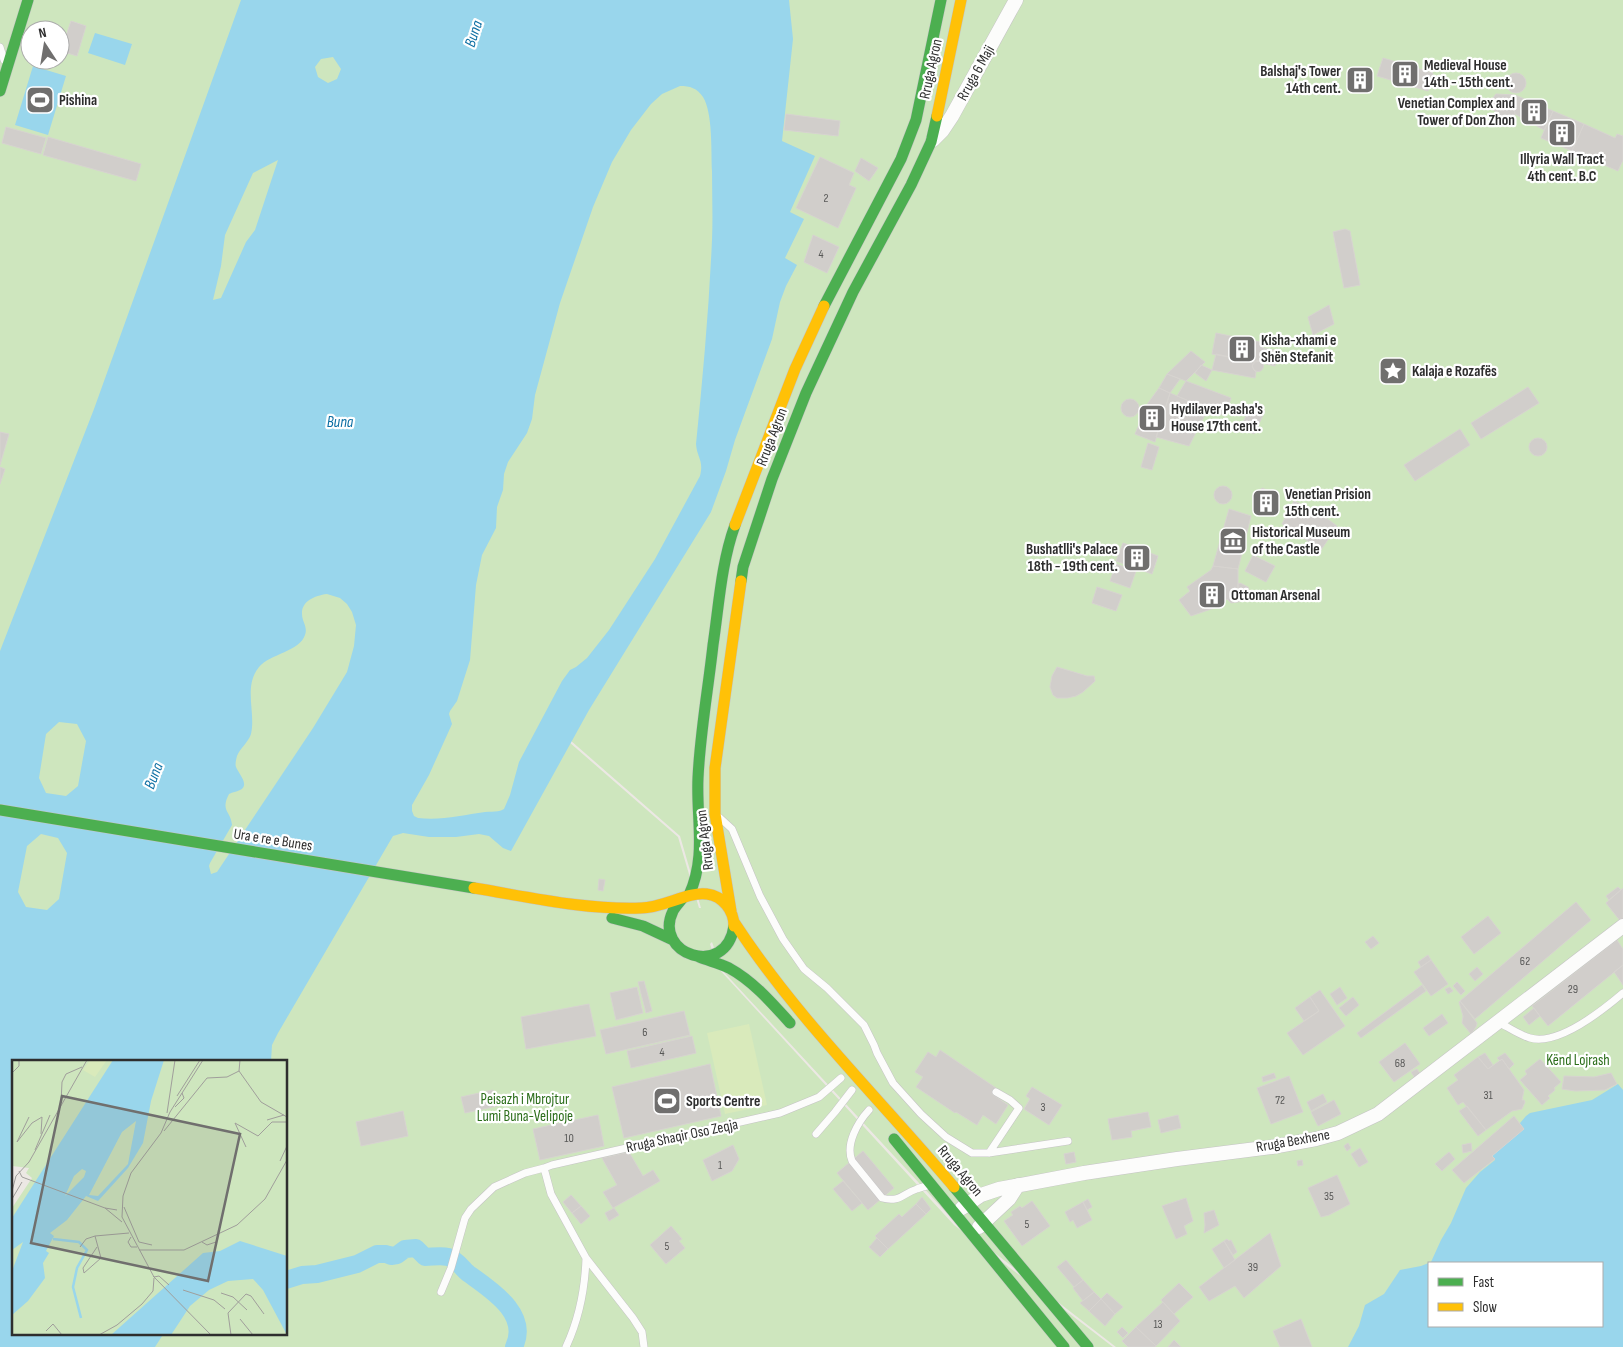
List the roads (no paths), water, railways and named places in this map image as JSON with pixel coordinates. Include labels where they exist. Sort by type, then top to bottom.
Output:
[{"type":"main road","points":[[0,91],[28,0]]},
{"type":"main road","name":"Rruga Agron","points":[[686,897],[693,887],[698,868],[698,781],[701,746],[723,568],[729,542],[795,369],[818,318],[901,159],[916,120],[941,0]]},
{"type":"main road","name":"Rruga Agron","points":[[731,911],[715,814],[715,768],[741,576],[749,545],[772,478],[806,392],[853,292],[911,185],[931,142],[961,0]]},
{"type":"main road","name":"Ura e re e Bunes","points":[[0,810],[582,906]]},
{"type":"main road","points":[[582,906],[652,908],[669,905],[695,893],[709,894],[722,900],[731,911],[734,922],[732,935],[722,950],[711,956],[699,957]]},
{"type":"main road","points":[[673,940],[669,925],[670,918],[673,910],[686,897]]},
{"type":"main road","points":[[582,906],[592,913],[639,924],[659,932],[673,940],[684,952],[727,967],[745,978],[762,992],[796,1030]]},
{"type":"main road","name":"Rruga Agron","points":[[734,922],[749,947],[788,999],[901,1125],[1088,1347]]},
{"type":"main road","points":[[838,1075],[863,1104]]},
{"type":"main road","name":"Rruga Agron","points":[[887,1131],[1064,1347]]},
{"type":"street","name":"Rruga 6 Maji","points":[[931,142],[942,131],[952,116],[1016,0]]},
{"type":"street","name":"Rruga Bexhene","points":[[955,1213],[968,1203],[990,1191],[1130,1166],[1294,1144],[1338,1133],[1378,1114],[1623,926]]},
{"type":"street","points":[[972,1234],[1009,1199],[1018,1186]]},
{"type":"lane","points":[[0,46],[7,68]]},
{"type":"lane","points":[[715,814],[732,829],[760,896],[783,939],[804,969],[827,988],[864,1025],[876,1053],[893,1082],[911,1104],[946,1138],[972,1153],[989,1153],[1068,1141]]},
{"type":"lane","points":[[1498,1022],[1530,1038],[1547,1038],[1565,1033],[1602,1010],[1623,993]]},
{"type":"lane","name":"Rruga Shaqir Oso Zeqja","points":[[441,1292],[451,1268],[465,1218],[471,1209],[494,1187],[525,1173],[552,1164],[780,1113],[818,1097],[838,1075]]},
{"type":"lane","points":[[989,1153],[1019,1108],[996,1092]]},
{"type":"lane","points":[[816,1134],[835,1112],[863,1104],[862,1117],[852,1140],[849,1154],[852,1161],[882,1198],[892,1200],[932,1184]]},
{"type":"lane","points":[[544,1168],[551,1194],[586,1258],[633,1318],[642,1332],[644,1347]]},
{"type":"lane","points":[[566,1347],[580,1307],[585,1279],[586,1258]]},
{"type":"water","name":"Buna","points":[[241,0],[789,0],[793,39],[782,141],[815,156],[790,212],[804,219],[785,258],[797,265],[780,302],[772,339],[711,512],[589,710],[511,851],[503,848],[489,836],[479,834],[456,837],[429,837],[403,833],[393,836],[278,1033],[272,1045],[271,1060],[12,1060],[12,1334],[163,1334],[155,1347],[0,1347],[0,651],[94,409]],"holes":[[[333,57],[341,69],[337,79],[328,83],[318,77],[315,67],[321,59]],[[680,86],[690,87],[698,91],[706,104],[710,122],[712,231],[711,266],[696,444],[701,463],[700,476],[655,559],[609,630],[587,658],[570,670],[562,681],[519,762],[504,809],[443,818],[418,818],[414,816],[412,805],[429,775],[452,724],[449,714],[457,701],[470,660],[476,585],[482,555],[496,528],[497,507],[503,490],[504,474],[508,462],[527,433],[532,419],[535,395],[560,303],[593,207],[612,162],[631,130],[651,104],[662,94]],[[278,160],[255,230],[246,242],[221,298],[213,300],[221,266],[225,235],[253,173]],[[327,594],[340,598],[347,604],[356,625],[354,646],[347,672],[313,728],[217,872],[211,874],[210,863],[232,825],[226,808],[229,794],[240,790],[244,785],[236,763],[238,753],[251,734],[251,691],[254,675],[264,663],[291,649],[302,640],[306,631],[302,614],[304,605],[311,599]],[[59,722],[77,724],[86,741],[78,786],[66,796],[46,793],[39,778],[46,734]],[[41,834],[58,838],[67,853],[59,899],[47,910],[26,907],[18,892],[27,846]]]},
{"type":"water","name":"Pishina","points":[[95,33],[132,44],[125,65],[88,53]]},
{"type":"water","name":"Pishina","points":[[32,70],[46,70],[66,76],[48,135],[15,125]]},
{"type":"water","points":[[1618,1084],[1623,1090],[1623,1347],[1348,1347],[1359,1326],[1365,1305],[1384,1294],[1400,1270],[1428,1263],[1428,1327],[1603,1327],[1603,1262],[1431,1262],[1466,1188],[1480,1172],[1495,1160],[1492,1156],[1530,1113],[1592,1100]]},
{"type":"waterway","points":[[288,1279],[357,1264],[377,1254],[397,1255],[405,1249],[416,1248],[425,1257],[448,1257],[457,1262],[466,1272],[506,1304],[517,1324],[518,1335],[514,1347]]},
{"type":"place","name":"Medieval House 14th - 15th cent.","points":[[1405,74]]},
{"type":"place","name":"Balshaj's Tower 14th cent.","points":[[1360,80]]},
{"type":"place","name":"Pishina","points":[[40,100]]},
{"type":"place","name":"Venetian Complex and Tower of Don Zhon","points":[[1534,112]]},
{"type":"place","name":"Illyria Wall Tract 4th cent. B.C","points":[[1562,133]]},
{"type":"place","name":"Kisha-xhami e Shën Stefanit","points":[[1242,349]]},
{"type":"place","name":"Kalaja e Rozafës","points":[[1393,371]]},
{"type":"place","name":"Hydilaver Pasha's House 17th cent.","points":[[1152,418]]},
{"type":"place","name":"Venetian Prision 15th cent.","points":[[1266,503]]},
{"type":"place","name":"Historical Museum of the Castle","points":[[1233,541]]},
{"type":"place","name":"Bushatlli's Palace 18th - 19th cent.","points":[[1137,558]]},
{"type":"place","name":"Ottoman Arsenal","points":[[1212,595]]},
{"type":"place","name":"Sports Centre","points":[[667,1101]]},
{"type":"park label","name":"Kënd Lojrash","points":[[1578,1060]]},
{"type":"park label","name":"Peisazh i Mbrojtur Lumi Buna-Velipoje","points":[[525,1108]]}]
